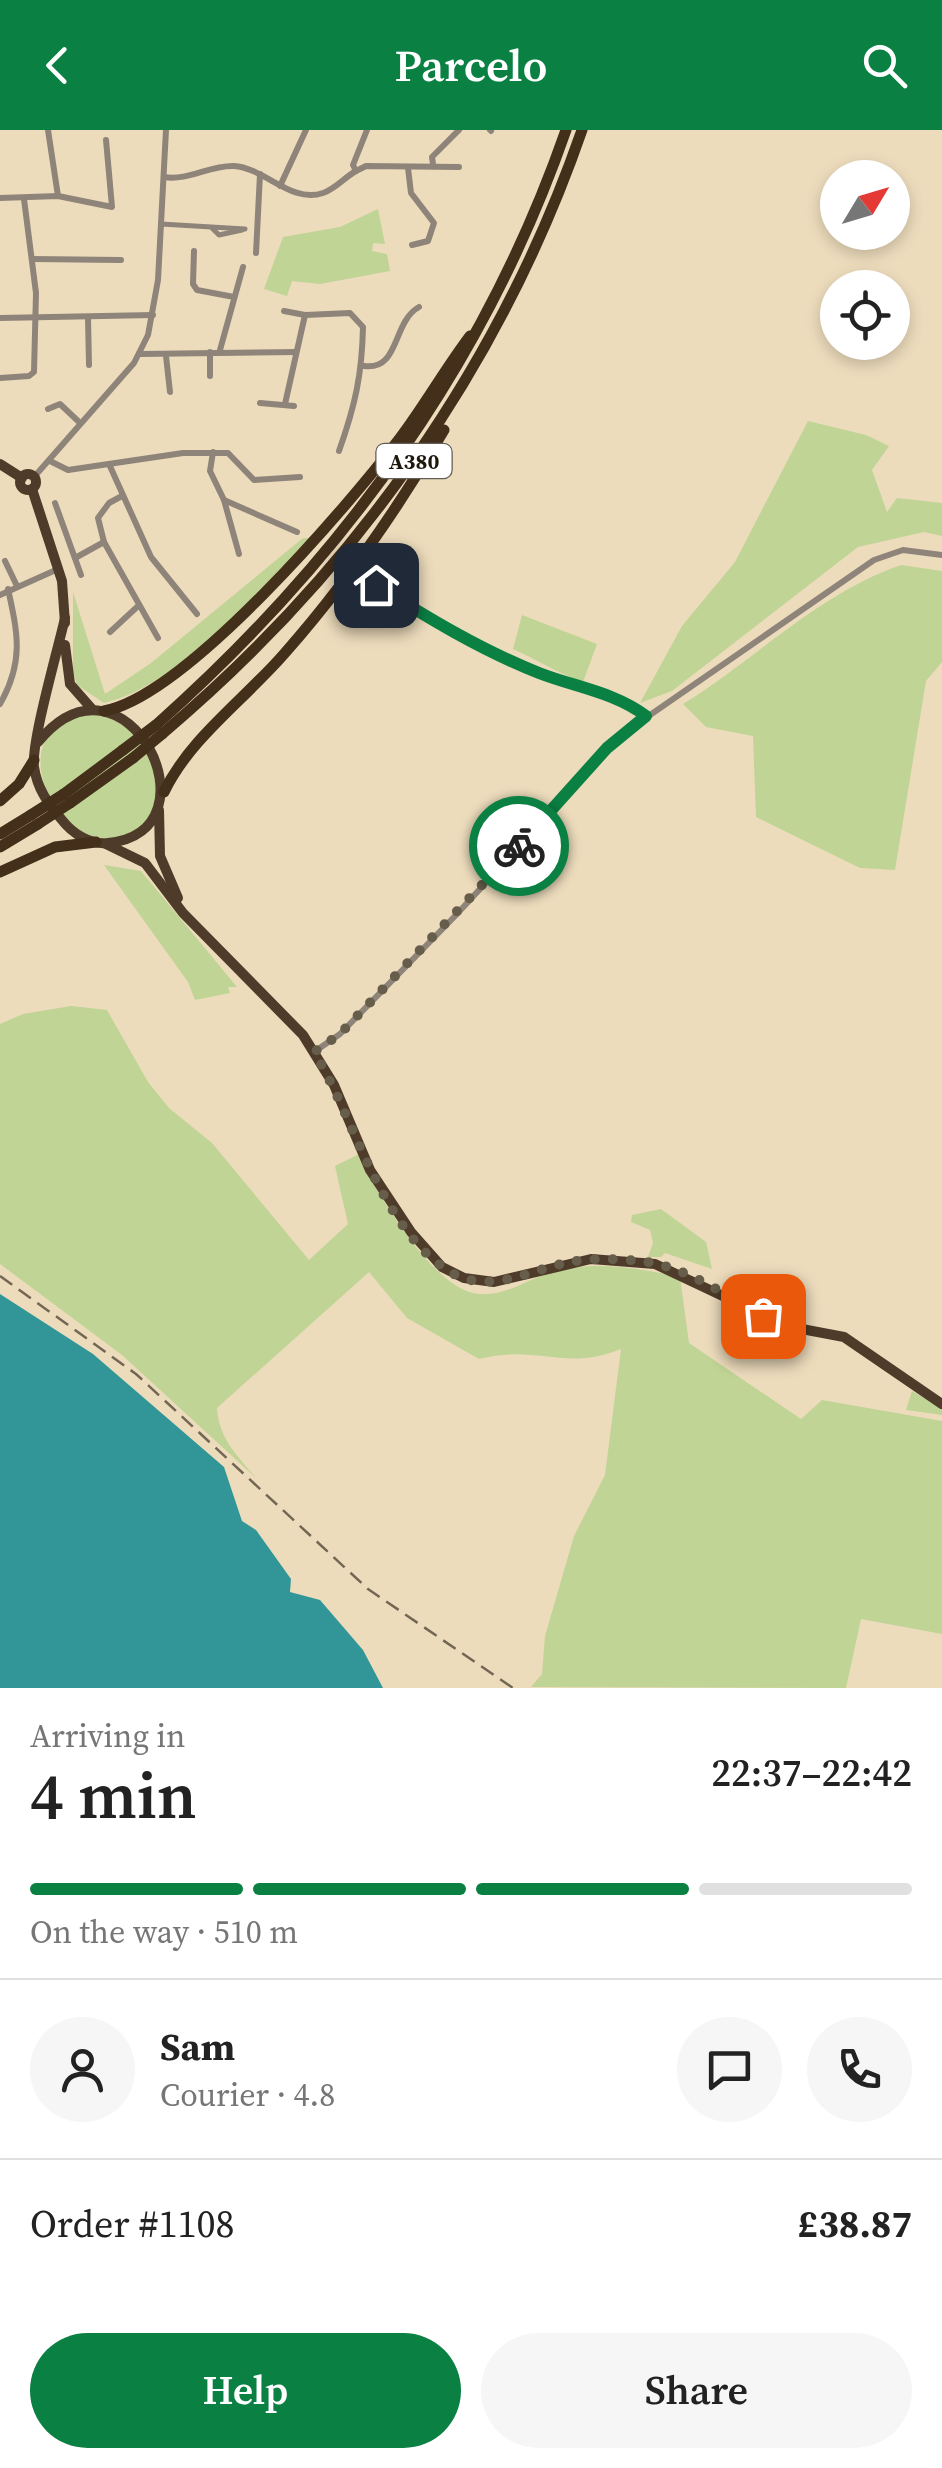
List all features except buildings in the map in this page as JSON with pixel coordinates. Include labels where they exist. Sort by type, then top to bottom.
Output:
[{"type":"highway","name":"A380","points":[[159,729],[261,626],[354,520],[437,404],[492,307],[528,231],[566,130]]},
{"type":"highway","name":"A380","points":[[164,792],[183,758],[268,672],[358,562],[429,456],[542,238],[582,130]]},
{"type":"highway","name":"A380","points":[[98,710],[132,704],[210,642],[316,537],[400,437],[492,307]]},
{"type":"highway","name":"A380","points":[[0,847],[128,754],[266,640],[335,565],[412,465],[466,381]]},
{"type":"highway","points":[[0,801],[19,784],[34,760]]},
{"type":"highway","name":"A380","points":[[0,834],[35,819]]},
{"type":"highway","points":[[0,872],[55,846],[101,843]]},
{"type":"main road","points":[[0,464],[22,478],[34,476],[32,489],[59,569],[70,684],[98,710],[125,721],[144,742],[158,768],[164,792],[159,809],[160,856],[189,917]]},
{"type":"main road","points":[[22,478],[22,488],[32,489]]},
{"type":"main road","points":[[65,618],[34,760],[40,790],[59,817],[81,837],[145,864],[189,917],[303,1035],[334,1085],[370,1170],[432,1256],[464,1278],[494,1282],[574,1261],[640,1261],[686,1275],[786,1326],[833,1334],[852,1342],[942,1404]]},
{"type":"main road","points":[[38,742],[63,716],[98,710]]},
{"type":"main road","points":[[101,843],[135,834],[159,809]]},
{"type":"street","points":[[48,130],[58,196]]},
{"type":"street","points":[[34,476],[140,354],[153,315],[166,130]]},
{"type":"street","points":[[280,186],[306,130]]},
{"type":"street","points":[[356,171],[354,159],[367,130]]},
{"type":"street","points":[[433,164],[432,157],[459,130]]},
{"type":"street","points":[[0,198],[58,196],[112,208],[106,140]]},
{"type":"street","points":[[164,178],[181,179],[232,166],[260,174],[280,186],[320,194],[366,166],[408,168],[433,164],[453,169]]},
{"type":"street","points":[[408,168],[410,193],[434,223],[428,240],[412,244]]},
{"type":"street","points":[[256,253],[260,174]]},
{"type":"street","points":[[0,378],[29,376],[34,372],[37,318],[24,199]]},
{"type":"street","points":[[161,224],[244,229],[219,235],[212,228]]},
{"type":"street","points":[[194,251],[198,262],[193,284],[198,290],[234,298]]},
{"type":"street","points":[[32,259],[121,260]]},
{"type":"street","points":[[220,350],[243,267]]},
{"type":"street","points":[[402,305],[410,312]]},
{"type":"street","points":[[364,366],[381,366],[391,357],[395,336],[410,312],[419,307]]},
{"type":"street","points":[[284,311],[305,315],[346,312],[356,316],[363,327],[364,366],[339,451]]},
{"type":"street","points":[[0,318],[153,315]]},
{"type":"street","points":[[285,404],[305,315]]},
{"type":"street","points":[[88,318],[89,365]]},
{"type":"street","points":[[210,352],[210,376]]},
{"type":"street","points":[[140,354],[296,352]]},
{"type":"street","points":[[166,356],[170,392]]},
{"type":"street","points":[[260,403],[294,406]]},
{"type":"street","points":[[48,409],[60,404],[78,421]]},
{"type":"street","points":[[334,430],[345,433]]},
{"type":"street","points":[[213,452],[210,472],[224,500],[239,554]]},
{"type":"street","points":[[50,460],[68,470],[228,453],[254,480],[300,478]]},
{"type":"street","points":[[109,464],[151,557],[197,614]]},
{"type":"street","points":[[122,496],[108,503],[98,518],[104,542],[137,607],[158,638]]},
{"type":"street","points":[[224,500],[297,532]]},
{"type":"street","points":[[55,503],[80,574]]},
{"type":"street","points":[[75,558],[104,542]]},
{"type":"street","points":[[314,1052],[340,1034],[456,916],[607,748],[646,716],[731,663],[874,560],[904,550],[942,555]]},
{"type":"street","points":[[5,562],[17,586]]},
{"type":"street","points":[[0,595],[59,569]]},
{"type":"street","points":[[376,585],[444,628],[502,656],[619,699],[646,716]]},
{"type":"street","points":[[0,704],[19,662],[18,626],[8,590]]},
{"type":"street","points":[[110,632],[137,607]]},
{"type":"green space","points":[[378,209],[385,244],[373,243],[372,251],[387,254],[390,271],[320,284],[292,281],[287,296],[264,289],[283,237],[340,227]]},
{"type":"green space","points":[[808,421],[866,435],[889,446],[872,470],[887,512],[897,498],[942,503],[942,536],[924,532],[858,547],[672,691],[640,703],[682,626],[735,562]]},
{"type":"green space","points":[[303,538],[312,538],[216,634],[160,678],[104,703],[77,685],[73,671],[73,592],[105,694],[151,663]]},
{"type":"green space","points":[[901,565],[942,571],[942,662],[926,681],[895,870],[860,868],[756,817],[753,736],[706,727],[683,704],[842,592]]},
{"type":"green space","points":[[522,615],[597,644],[583,682],[513,649]]},
{"type":"green space","points":[[100,714],[124,726],[136,738],[151,764],[157,792],[155,806],[137,829],[111,838],[88,834],[67,821],[51,800],[42,777],[41,753],[50,733],[70,718]]},
{"type":"green space","points":[[104,865],[141,871],[237,987],[228,987],[230,993],[195,1000],[188,982]]},
{"type":"green space","points":[[71,1006],[107,1010],[148,1082],[169,1108],[212,1143],[309,1260],[348,1224],[335,1166],[359,1154],[409,1237],[444,1277],[463,1289],[480,1294],[499,1292],[552,1272],[584,1266],[632,1268],[680,1277],[689,1343],[801,1419],[822,1400],[942,1421],[942,1634],[861,1619],[846,1688],[531,1687],[542,1674],[545,1636],[574,1536],[605,1475],[621,1349],[583,1358],[518,1354],[479,1359],[407,1318],[369,1272],[217,1408],[225,1438],[256,1478],[122,1355],[0,1264],[0,1024],[23,1014]]},
{"type":"green space","points":[[661,1209],[706,1242],[712,1269],[665,1253],[648,1257],[653,1243],[650,1230],[631,1222],[632,1215]]},
{"type":"green space","points":[[912,1391],[942,1408],[942,1415],[906,1410]]},
{"type":"water","points":[[0,1294],[93,1354],[224,1467],[242,1521],[256,1530],[291,1579],[290,1592],[320,1600],[363,1650],[383,1688],[0,1688]]},
{"type":"railway","points":[[0,1276],[136,1374],[368,1589],[513,1688]]},
{"type":"way so far","points":[[519,846],[340,1034],[314,1052],[334,1085],[370,1170],[428,1252],[442,1267],[464,1278],[494,1282],[574,1261],[640,1261],[686,1275],[763,1316]]},
{"type":"route","points":[[376,585],[444,628],[538,672],[619,699],[646,716],[607,748],[519,846]]}]
